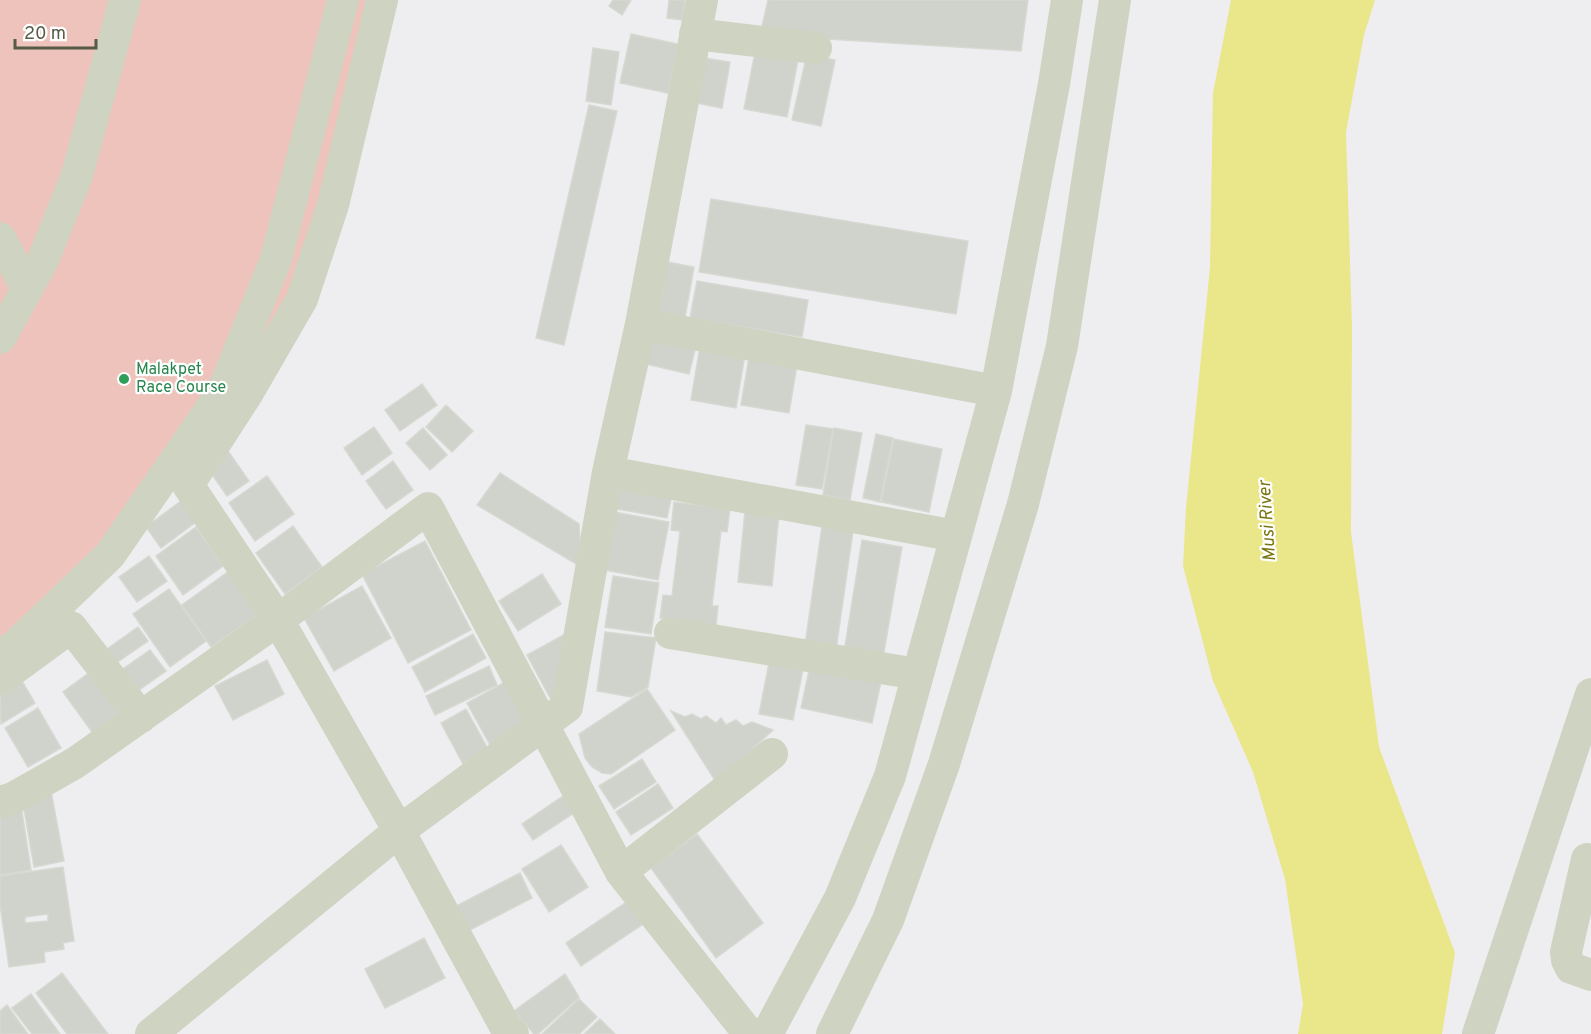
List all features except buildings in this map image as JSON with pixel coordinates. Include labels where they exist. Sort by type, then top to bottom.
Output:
[{"type":"street","points":[[0,338],[43,260],[76,178],[125,0]]},
{"type":"street","points":[[0,656],[17,644],[110,555],[223,391],[276,259],[343,0]]},
{"type":"street","points":[[382,0],[333,205],[302,299],[248,394],[188,485],[278,620],[399,831],[505,1026],[513,1034]]},
{"type":"street","points":[[159,1031],[399,831],[567,707],[608,472],[641,324],[702,0]]},
{"type":"street","points":[[767,1034],[840,898],[890,776],[996,390],[1052,96],[1067,0]]},
{"type":"street","points":[[832,1034],[888,920],[944,764],[1023,504],[1062,346],[1115,0]]},
{"type":"street","points":[[695,34],[816,48]]},
{"type":"street","points":[[0,238],[27,289]]},
{"type":"street","points":[[641,324],[996,390]]},
{"type":"street","points":[[608,472],[956,536]]},
{"type":"street","points":[[0,802],[14,798],[75,763],[278,620],[428,508],[621,872],[749,1034]]},
{"type":"street","points":[[0,680],[71,627],[141,717]]},
{"type":"street","points":[[670,633],[917,674]]},
{"type":"street","points":[[1478,1034],[1591,694]]},
{"type":"street","points":[[621,872],[772,754]]},
{"type":"street","points":[[1587,859],[1566,952],[1571,968],[1591,975]]},
{"type":"shaded area","name":"Malakpet Race Course","points":[[0,0],[370,0],[316,221],[284,316],[211,442],[136,539],[0,665]]},
{"type":"water","name":"Musi River","points":[[1231,0],[1375,0],[1364,35],[1346,132],[1352,327],[1351,532],[1379,747],[1455,953],[1442,1034],[1298,1034],[1303,1004],[1285,879],[1253,772],[1213,681],[1183,566],[1186,508],[1210,267],[1213,93]]},
{"type":"place","name":"Malakpet Race Course","points":[[124,379]]}]
